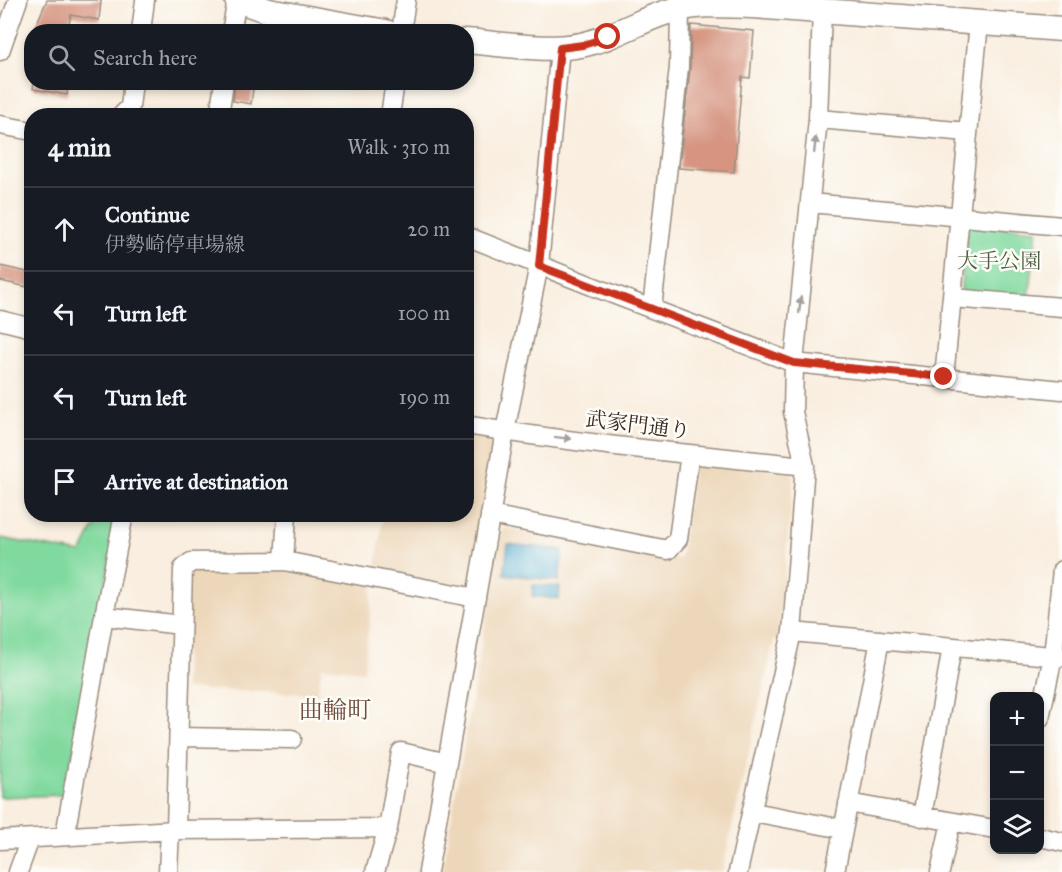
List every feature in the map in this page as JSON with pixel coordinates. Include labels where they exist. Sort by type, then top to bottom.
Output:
[{"type":"main road","points":[[237,0],[269,11],[341,24]]},
{"type":"main road","points":[[474,41],[560,48],[583,45],[667,12],[714,4],[822,6],[979,23],[1062,29]]},
{"type":"street","points":[[0,51],[18,0]]},
{"type":"street","points":[[142,24],[145,0]]},
{"type":"street","points":[[232,24],[237,0]]},
{"type":"street","points":[[402,24],[406,0]]},
{"type":"street","points":[[738,872],[792,632],[805,465],[793,412],[794,363],[818,119],[822,6]]},
{"type":"street","points":[[652,309],[678,67],[680,9]]},
{"type":"street","points":[[944,377],[979,23]]},
{"type":"street","points":[[428,872],[505,431],[539,266],[560,48]]},
{"type":"street","points":[[127,108],[131,90]]},
{"type":"street","points":[[220,108],[223,90]]},
{"type":"street","points":[[391,108],[394,90]]},
{"type":"street","points":[[818,119],[968,132]]},
{"type":"street","points":[[0,125],[24,130]]},
{"type":"street","points":[[810,203],[1062,226]]},
{"type":"street","points":[[474,239],[794,363],[1062,390]]},
{"type":"street","points":[[952,298],[1062,307]]},
{"type":"street","points":[[0,320],[24,326]]},
{"type":"street","name":"武家門通り","points":[[474,426],[690,454],[805,465]]},
{"type":"street","points":[[490,515],[668,550],[678,539],[690,454]]},
{"type":"street","points":[[65,835],[122,522]]},
{"type":"street","points":[[284,561],[287,522]]},
{"type":"street","points":[[168,872],[179,737],[183,569],[191,562],[284,561],[476,598]]},
{"type":"street","points":[[1044,704],[1058,656],[1062,570]]},
{"type":"street","points":[[104,616],[181,625]]},
{"type":"street","points":[[792,632],[1058,656]]},
{"type":"street","points":[[835,872],[880,640]]},
{"type":"street","points":[[922,817],[952,647]]},
{"type":"street","points":[[179,737],[292,739]]},
{"type":"street","points":[[375,872],[388,828],[401,752],[447,763]]},
{"type":"street","points":[[848,803],[990,828]]},
{"type":"street","points":[[753,812],[843,829]]},
{"type":"street","points":[[940,872],[951,822]]},
{"type":"street","points":[[0,840],[173,830],[388,828]]},
{"type":"street","points":[[1044,838],[1062,842]]},
{"type":"street","points":[[18,872],[30,839]]},
{"type":"shaded area","points":[[474,432],[487,434],[496,447],[483,506],[472,587],[467,591],[375,574],[382,522],[474,522]]},
{"type":"shaded area","points":[[701,461],[790,472],[794,475],[778,639],[774,640],[722,872],[442,872],[501,532],[504,527],[680,559],[694,464]]},
{"type":"shaded area","points":[[198,567],[283,570],[373,585],[364,671],[322,667],[317,694],[184,689],[188,575]]},
{"type":"green space","name":"大手公園","points":[[973,224],[1037,230],[1029,299],[963,293],[961,287],[967,228]]},
{"type":"green space","points":[[96,522],[118,522],[65,795],[0,797],[0,538],[81,553]]},
{"type":"water","points":[[508,544],[563,550],[559,581],[504,574]]},
{"type":"water","points":[[533,585],[560,587],[559,599],[532,596]]},
{"type":"building","points":[[47,0],[101,0],[99,20],[71,15],[69,24],[36,24]]},
{"type":"building","points":[[691,25],[754,31],[750,78],[742,77],[734,172],[679,168],[690,68]]},
{"type":"building","points":[[39,90],[68,90],[67,95]]},
{"type":"building","points":[[234,90],[253,90],[251,104],[233,101]]},
{"type":"building","points":[[0,266],[24,271],[24,286],[0,281]]},
{"type":"district","name":"曲輪町","points":[[335,710]]},
{"type":"route","points":[[608,37],[583,45],[560,48],[539,266],[794,363],[944,377]]}]
